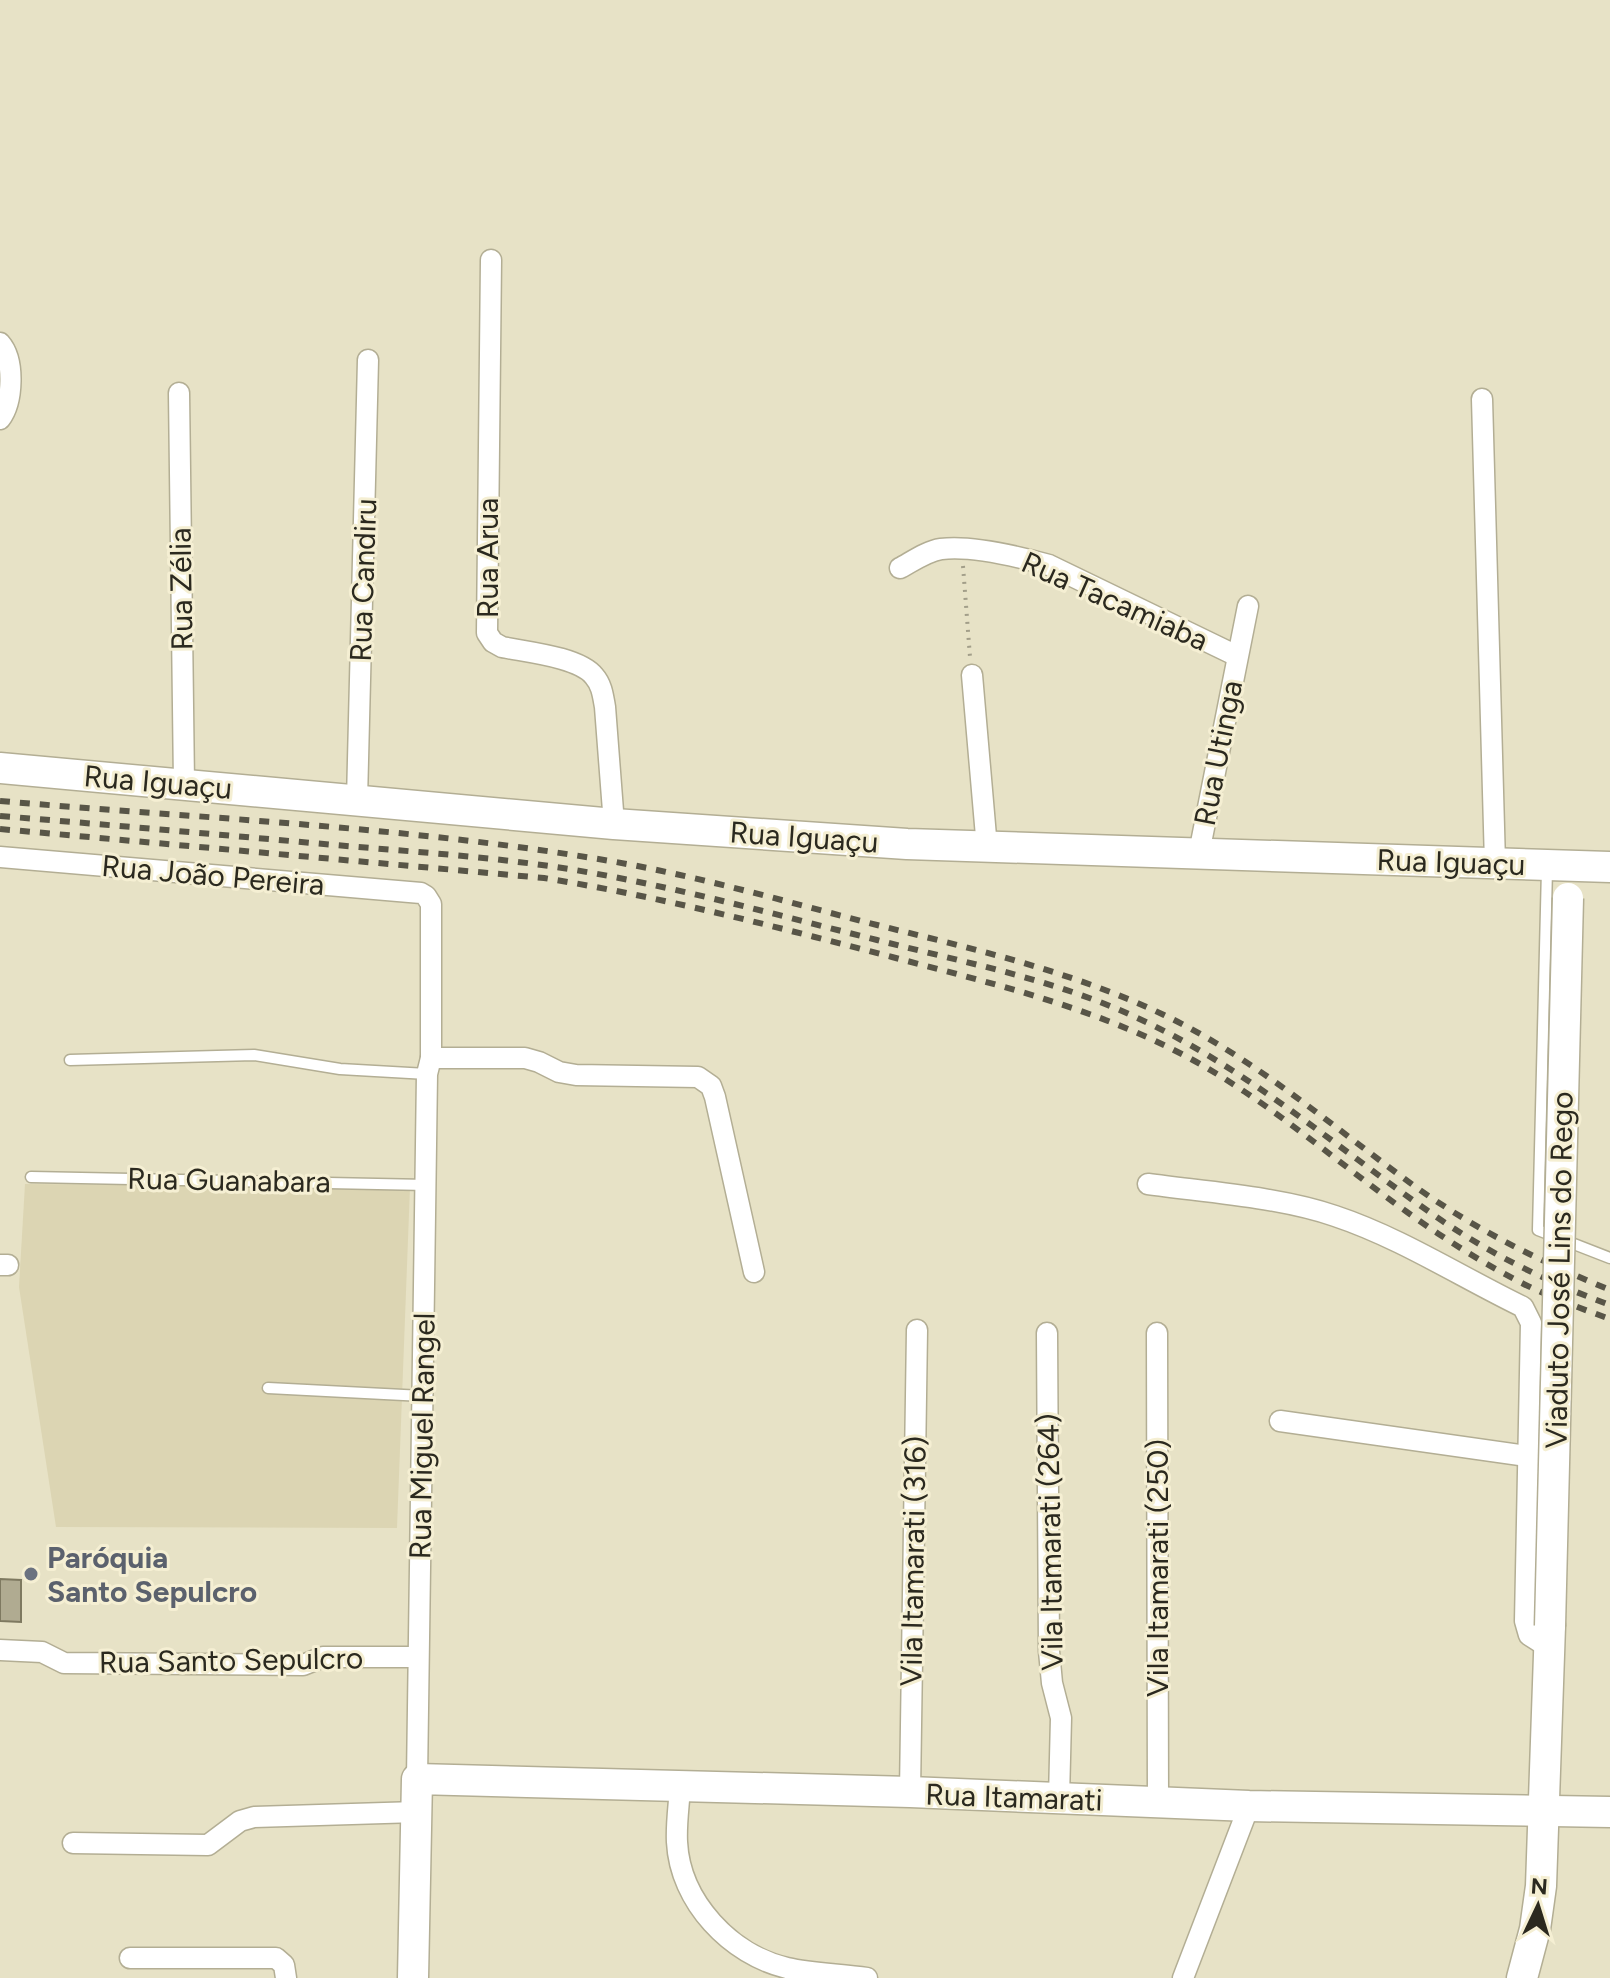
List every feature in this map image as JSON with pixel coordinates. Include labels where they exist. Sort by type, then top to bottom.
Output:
[{"type":"main road","name":"Rua Iguaçu","points":[[0,768],[614,824],[987,848],[1610,867]]},
{"type":"main road","name":"Viaduto José Lins do Rego","points":[[1522,1978],[1535,1929],[1541,1886],[1545,1813],[1568,898],[1558,866]]},
{"type":"main road","name":"Rua Itamarati","points":[[417,1779],[910,1792],[1249,1806],[1610,1812]]},
{"type":"main road","name":"Rua Miguel Rangel","points":[[413,1978],[417,1779]]},
{"type":"street","name":"Rua Arua","points":[[491,260],[487,633],[493,642],[502,647],[572,662],[594,675],[605,707],[614,824]]},
{"type":"street","points":[[0,343],[9,362],[9,400],[0,419]]},
{"type":"street","name":"Rua Candiru","points":[[357,800],[368,360]]},
{"type":"street","name":"Rua Zélia","points":[[179,393],[184,784]]},
{"type":"street","points":[[1482,399],[1495,863]]},
{"type":"street","name":"Rua Tacamiaba","points":[[900,568],[941,549],[1016,556],[1049,565],[1237,656]]},
{"type":"street","name":"Rua Utinga","points":[[1199,853],[1248,606]]},
{"type":"street","points":[[972,675],[987,848]]},
{"type":"street","name":"Rua João Pereira","points":[[0,857],[421,893],[426,896]]},
{"type":"street","name":"Rua Miguel Rangel","points":[[417,1779],[431,904],[426,896]]},
{"type":"street","points":[[429,1066],[525,1058],[568,1074],[684,1076],[705,1080],[715,1097],[754,1272]]},
{"type":"street","points":[[1148,1184],[1301,1207],[1357,1223],[1523,1307],[1531,1323],[1525,1626],[1532,1638],[1550,1634]]},
{"type":"street","name":"Vila Itamarati (316)","points":[[910,1792],[917,1330]]},
{"type":"street","name":"Vila Itamarati (264)","points":[[1047,1333],[1049,1651],[1052,1683],[1061,1718],[1059,1798]]},
{"type":"street","name":"Vila Itamarati (250)","points":[[1157,1333],[1158,1803]]},
{"type":"street","points":[[1280,1421],[1527,1456]]},
{"type":"street","name":"Rua Santo Sepulcro","points":[[0,1650],[42,1652],[64,1663],[303,1665],[323,1657],[418,1657]]},
{"type":"street","points":[[680,1787],[676,1843],[683,1872],[702,1909],[721,1934],[765,1962],[867,1978]]},
{"type":"street","points":[[1183,1978],[1249,1806]]},
{"type":"street","points":[[73,1843],[208,1845],[246,1818],[417,1812]]},
{"type":"street","points":[[130,1958],[276,1958],[284,1965],[286,1978]]},
{"type":"lane","points":[[1558,866],[1538,1230],[1610,1258]]},
{"type":"lane","points":[[70,1060],[254,1055],[340,1069],[429,1066]]},
{"type":"lane","name":"Rua Guanabara","points":[[31,1177],[427,1185]]},
{"type":"lane","points":[[268,1388],[423,1396]]},
{"type":"path","points":[[961,550],[972,675]]},
{"type":"shaded area","points":[[25,1184],[410,1187],[397,1528],[56,1527],[19,1287]]},
{"type":"building","points":[[0,1579],[21,1580],[21,1622],[0,1621]]},
{"type":"railway","points":[[0,801],[371,830],[592,858],[735,888],[1023,963],[1095,986],[1199,1033],[1264,1074],[1420,1190],[1465,1219],[1512,1245],[1610,1290]]},
{"type":"railway","points":[[0,816],[455,855],[575,870],[727,902],[1039,981],[1103,1003],[1175,1037],[1292,1111],[1461,1233],[1523,1268],[1610,1305]]},
{"type":"railway","points":[[0,829],[544,878],[676,903],[1050,1001],[1127,1028],[1200,1064],[1254,1098],[1462,1249],[1531,1287],[1610,1319]]},
{"type":"place","name":"Paróquia Santo Sepulcro","points":[[31,1574]]}]
